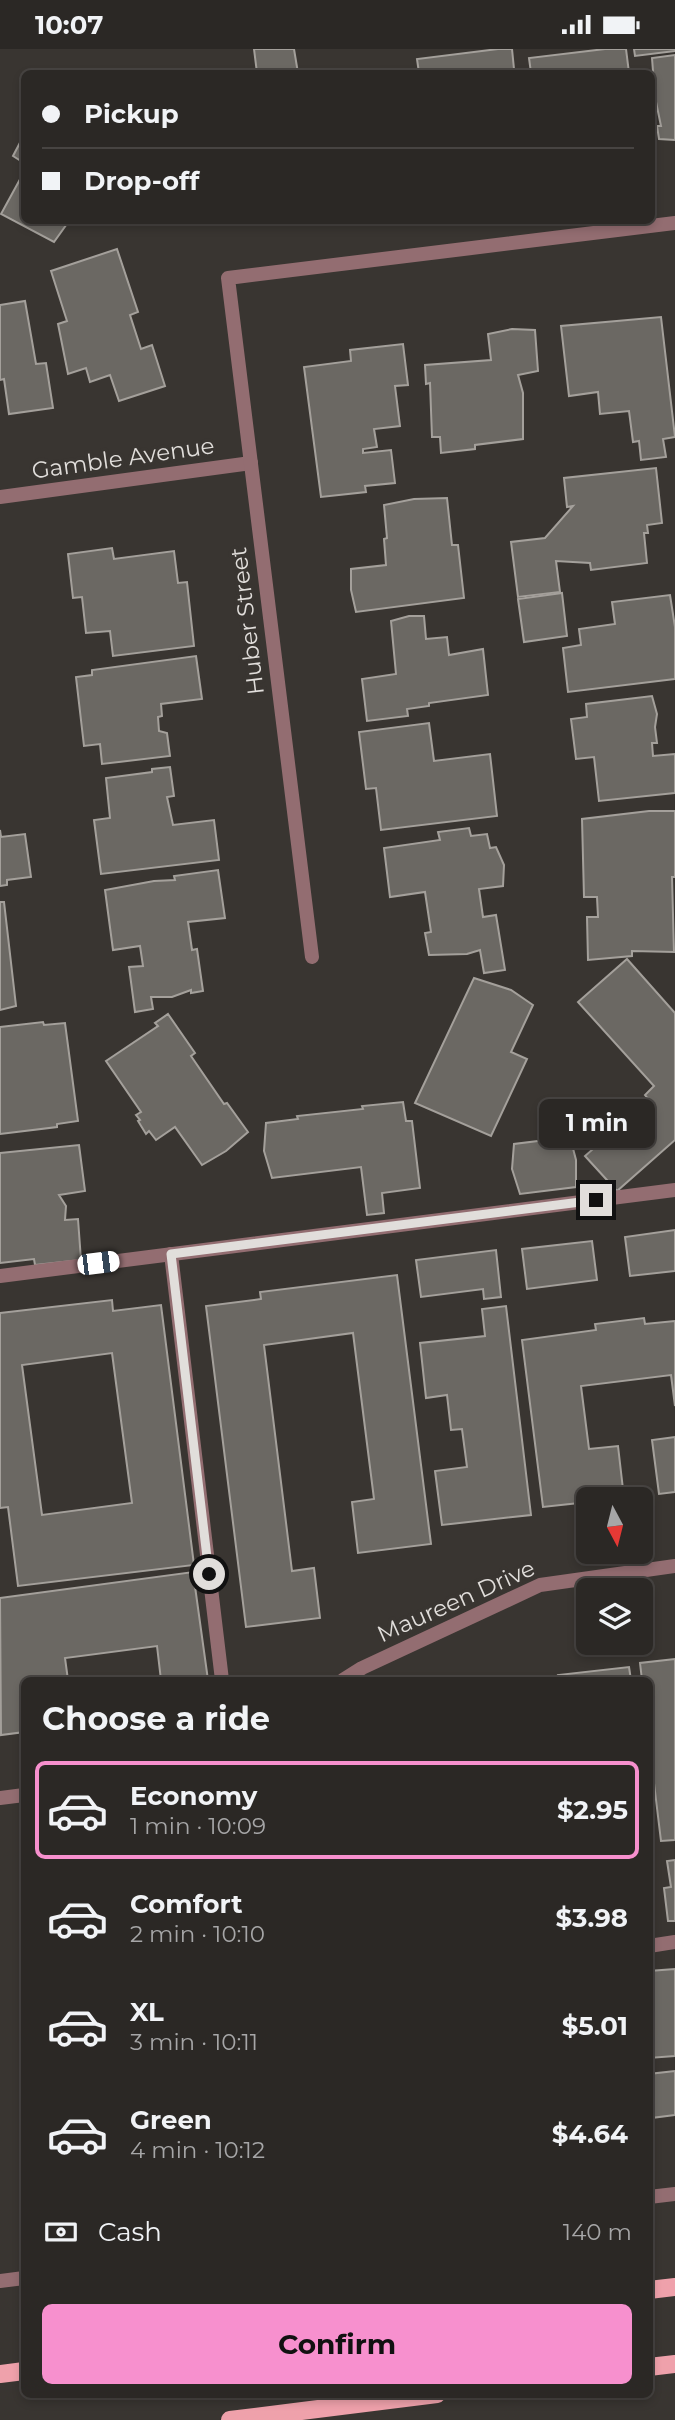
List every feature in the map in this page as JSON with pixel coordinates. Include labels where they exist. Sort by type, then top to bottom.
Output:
[{"type":"main road","points":[[653,2290],[675,2287]]},
{"type":"main road","points":[[653,2367],[675,2364]]},
{"type":"main road","points":[[0,2374],[21,2371]]},
{"type":"main road","points":[[230,2420],[405,2398]]},
{"type":"street","name":"Huber Street","points":[[312,957],[228,278],[675,223]]},
{"type":"street","name":"Gamble Avenue","points":[[0,497],[251,463]]},
{"type":"street","points":[[0,1276],[675,1190]]},
{"type":"street","points":[[171,1254],[222,1677]]},
{"type":"street","name":"Maureen Drive","points":[[348,1677],[540,1585],[675,1566]]},
{"type":"street","points":[[0,1798],[21,1795]]},
{"type":"street","points":[[653,1945],[675,1942]]},
{"type":"street","points":[[653,2197],[675,2194]]},
{"type":"street","points":[[0,2281],[21,2278]]},
{"type":"building","points":[[254,49],[294,49],[298,70],[257,70]]},
{"type":"building","points":[[512,49],[514,69],[419,70],[417,59]]},
{"type":"building","points":[[626,49],[629,70],[531,70],[529,58]]},
{"type":"building","points":[[634,49],[675,49],[675,51],[635,56]]},
{"type":"building","points":[[675,55],[675,140],[659,139],[657,126],[661,126],[655,97],[652,58]]},
{"type":"building","points":[[21,141],[21,161],[13,156]]},
{"type":"building","points":[[21,177],[21,224],[67,224],[54,242],[1,214]]},
{"type":"building","points":[[117,249],[138,312],[130,315],[141,349],[152,345],[165,386],[119,401],[110,375],[90,382],[86,368],[68,374],[58,324],[67,321],[51,271]]},
{"type":"building","points":[[25,301],[36,364],[46,363],[53,408],[9,414],[4,379],[0,380],[0,305]]},
{"type":"building","points":[[661,317],[675,437],[663,439],[666,457],[641,460],[639,441],[633,442],[629,411],[600,414],[598,392],[569,396],[561,326]]},
{"type":"building","points":[[512,329],[535,330],[538,371],[518,375],[523,393],[523,439],[475,445],[475,449],[441,453],[440,437],[432,437],[430,383],[426,384],[425,365],[491,360],[488,334]]},
{"type":"building","points":[[403,344],[408,385],[395,386],[400,426],[374,429],[377,447],[363,449],[363,453],[391,450],[395,483],[365,486],[366,492],[321,497],[304,367],[351,361],[350,350]]},
{"type":"building","points":[[656,468],[662,523],[647,525],[648,533],[644,533],[647,563],[591,570],[590,563],[556,561],[560,592],[518,597],[511,542],[545,538],[573,506],[567,507],[564,478]]},
{"type":"building","points":[[447,498],[452,545],[458,545],[464,598],[356,612],[351,590],[351,569],[386,565],[384,505],[414,499]]},
{"type":"building","points":[[112,548],[114,559],[174,551],[178,583],[187,582],[194,646],[113,656],[110,631],[86,633],[82,597],[73,598],[68,554]]},
{"type":"building","points":[[562,593],[567,636],[524,642],[518,599]]},
{"type":"building","points":[[670,595],[675,627],[675,679],[568,692],[563,648],[581,645],[579,629],[615,624],[612,602]]},
{"type":"building","points":[[409,616],[424,616],[426,639],[447,637],[449,655],[483,649],[488,695],[429,703],[429,706],[407,709],[408,716],[367,721],[362,679],[396,674],[391,621]]},
{"type":"building","points":[[196,656],[202,699],[161,704],[159,731],[167,733],[170,756],[102,764],[100,744],[84,746],[76,677],[92,675],[92,670]]},
{"type":"building","points":[[652,696],[657,714],[657,743],[652,743],[653,756],[675,754],[675,793],[599,801],[594,757],[576,759],[571,719],[587,717],[586,704]]},
{"type":"building","points":[[429,723],[434,761],[490,754],[497,816],[381,830],[376,788],[366,789],[359,732]]},
{"type":"building","points":[[170,767],[174,796],[167,797],[173,825],[214,820],[219,860],[101,874],[94,820],[110,818],[106,778]]},
{"type":"building","points":[[649,811],[675,811],[675,877],[672,877],[674,952],[632,951],[632,956],[588,960],[587,917],[598,917],[597,897],[584,897],[582,819]]},
{"type":"building","points":[[469,828],[471,836],[487,834],[490,848],[496,847],[504,865],[503,886],[479,889],[483,917],[496,915],[505,970],[484,973],[480,950],[467,954],[429,955],[425,933],[431,932],[425,892],[390,897],[384,848],[440,840],[438,832]]},
{"type":"building","points":[[0,830],[1,837],[25,834],[31,877],[7,880],[7,885],[0,886]]},
{"type":"building","points":[[218,870],[225,918],[188,922],[192,950],[197,949],[203,991],[191,993],[191,990],[172,997],[151,997],[153,1009],[135,1012],[129,967],[143,966],[140,946],[113,950],[105,890],[175,880],[174,876]]},
{"type":"building","points":[[0,902],[4,902],[16,1006],[0,1010]]},
{"type":"building","points":[[627,959],[675,1013],[675,1140],[617,1191],[585,1156],[649,1100],[645,1095],[654,1086],[578,1002]]},
{"type":"building","points":[[474,978],[511,990],[533,1005],[511,1052],[527,1059],[491,1136],[415,1103]]},
{"type":"building","points":[[168,1014],[195,1053],[191,1056],[224,1104],[227,1103],[248,1132],[226,1151],[202,1165],[175,1127],[156,1140],[149,1131],[146,1134],[136,1115],[141,1112],[106,1061],[158,1026],[155,1023]]},
{"type":"building","points":[[43,1022],[44,1025],[65,1023],[78,1121],[57,1124],[57,1127],[0,1134],[0,1027]]},
{"type":"building","points":[[403,1102],[406,1121],[412,1121],[420,1188],[382,1193],[384,1213],[367,1215],[361,1167],[272,1178],[264,1151],[266,1123],[298,1119],[297,1116],[363,1109],[362,1106]]},
{"type":"building","points":[[570,1137],[576,1160],[576,1187],[520,1194],[512,1169],[514,1144]]},
{"type":"building","points":[[79,1145],[85,1191],[59,1195],[66,1206],[65,1220],[78,1219],[81,1260],[35,1265],[34,1259],[0,1263],[0,1153]]},
{"type":"building","points":[[675,1230],[675,1271],[630,1276],[625,1237]]},
{"type":"building","points":[[592,1241],[597,1280],[527,1289],[522,1249]]},
{"type":"building","points":[[496,1250],[501,1297],[484,1299],[483,1289],[421,1297],[416,1260]]},
{"type":"building","points":[[397,1275],[431,1544],[358,1553],[352,1502],[374,1499],[353,1333],[264,1345],[292,1571],[314,1568],[320,1618],[246,1627],[206,1306],[261,1299],[260,1292]]},
{"type":"building","points":[[112,1300],[113,1311],[161,1305],[194,1565],[18,1586],[8,1507],[0,1508],[0,1313]],"holes":[[[112,1353],[132,1503],[42,1515],[22,1365]]]},
{"type":"building","points":[[506,1306],[531,1515],[442,1525],[435,1471],[467,1467],[462,1429],[451,1430],[447,1395],[426,1398],[420,1343],[485,1336],[482,1309]]},
{"type":"building","points":[[644,1318],[645,1324],[675,1321],[675,1406],[671,1375],[581,1386],[589,1449],[618,1446],[623,1487],[576,1487],[576,1503],[543,1507],[522,1340],[596,1330],[595,1324]]},
{"type":"building","points":[[675,1437],[675,1492],[659,1494],[652,1440]]},
{"type":"building","points":[[193,1572],[208,1677],[161,1677],[157,1646],[65,1658],[68,1677],[21,1677],[21,1732],[1,1735],[0,1598]]},
{"type":"building","points":[[675,1659],[675,1840],[661,1841],[653,1775],[653,1677],[642,1677],[640,1663]]},
{"type":"building","points":[[629,1667],[631,1677],[558,1677]]},
{"type":"building","points":[[675,1860],[675,1921],[668,1921],[664,1888],[671,1887],[667,1861]]},
{"type":"building","points":[[675,1969],[675,2056],[653,2058],[653,1971]]},
{"type":"building","points":[[675,2071],[675,2115],[653,2118],[653,2074]]},
{"type":"route","points":[[209,1574],[171,1254],[596,1200]]}]
